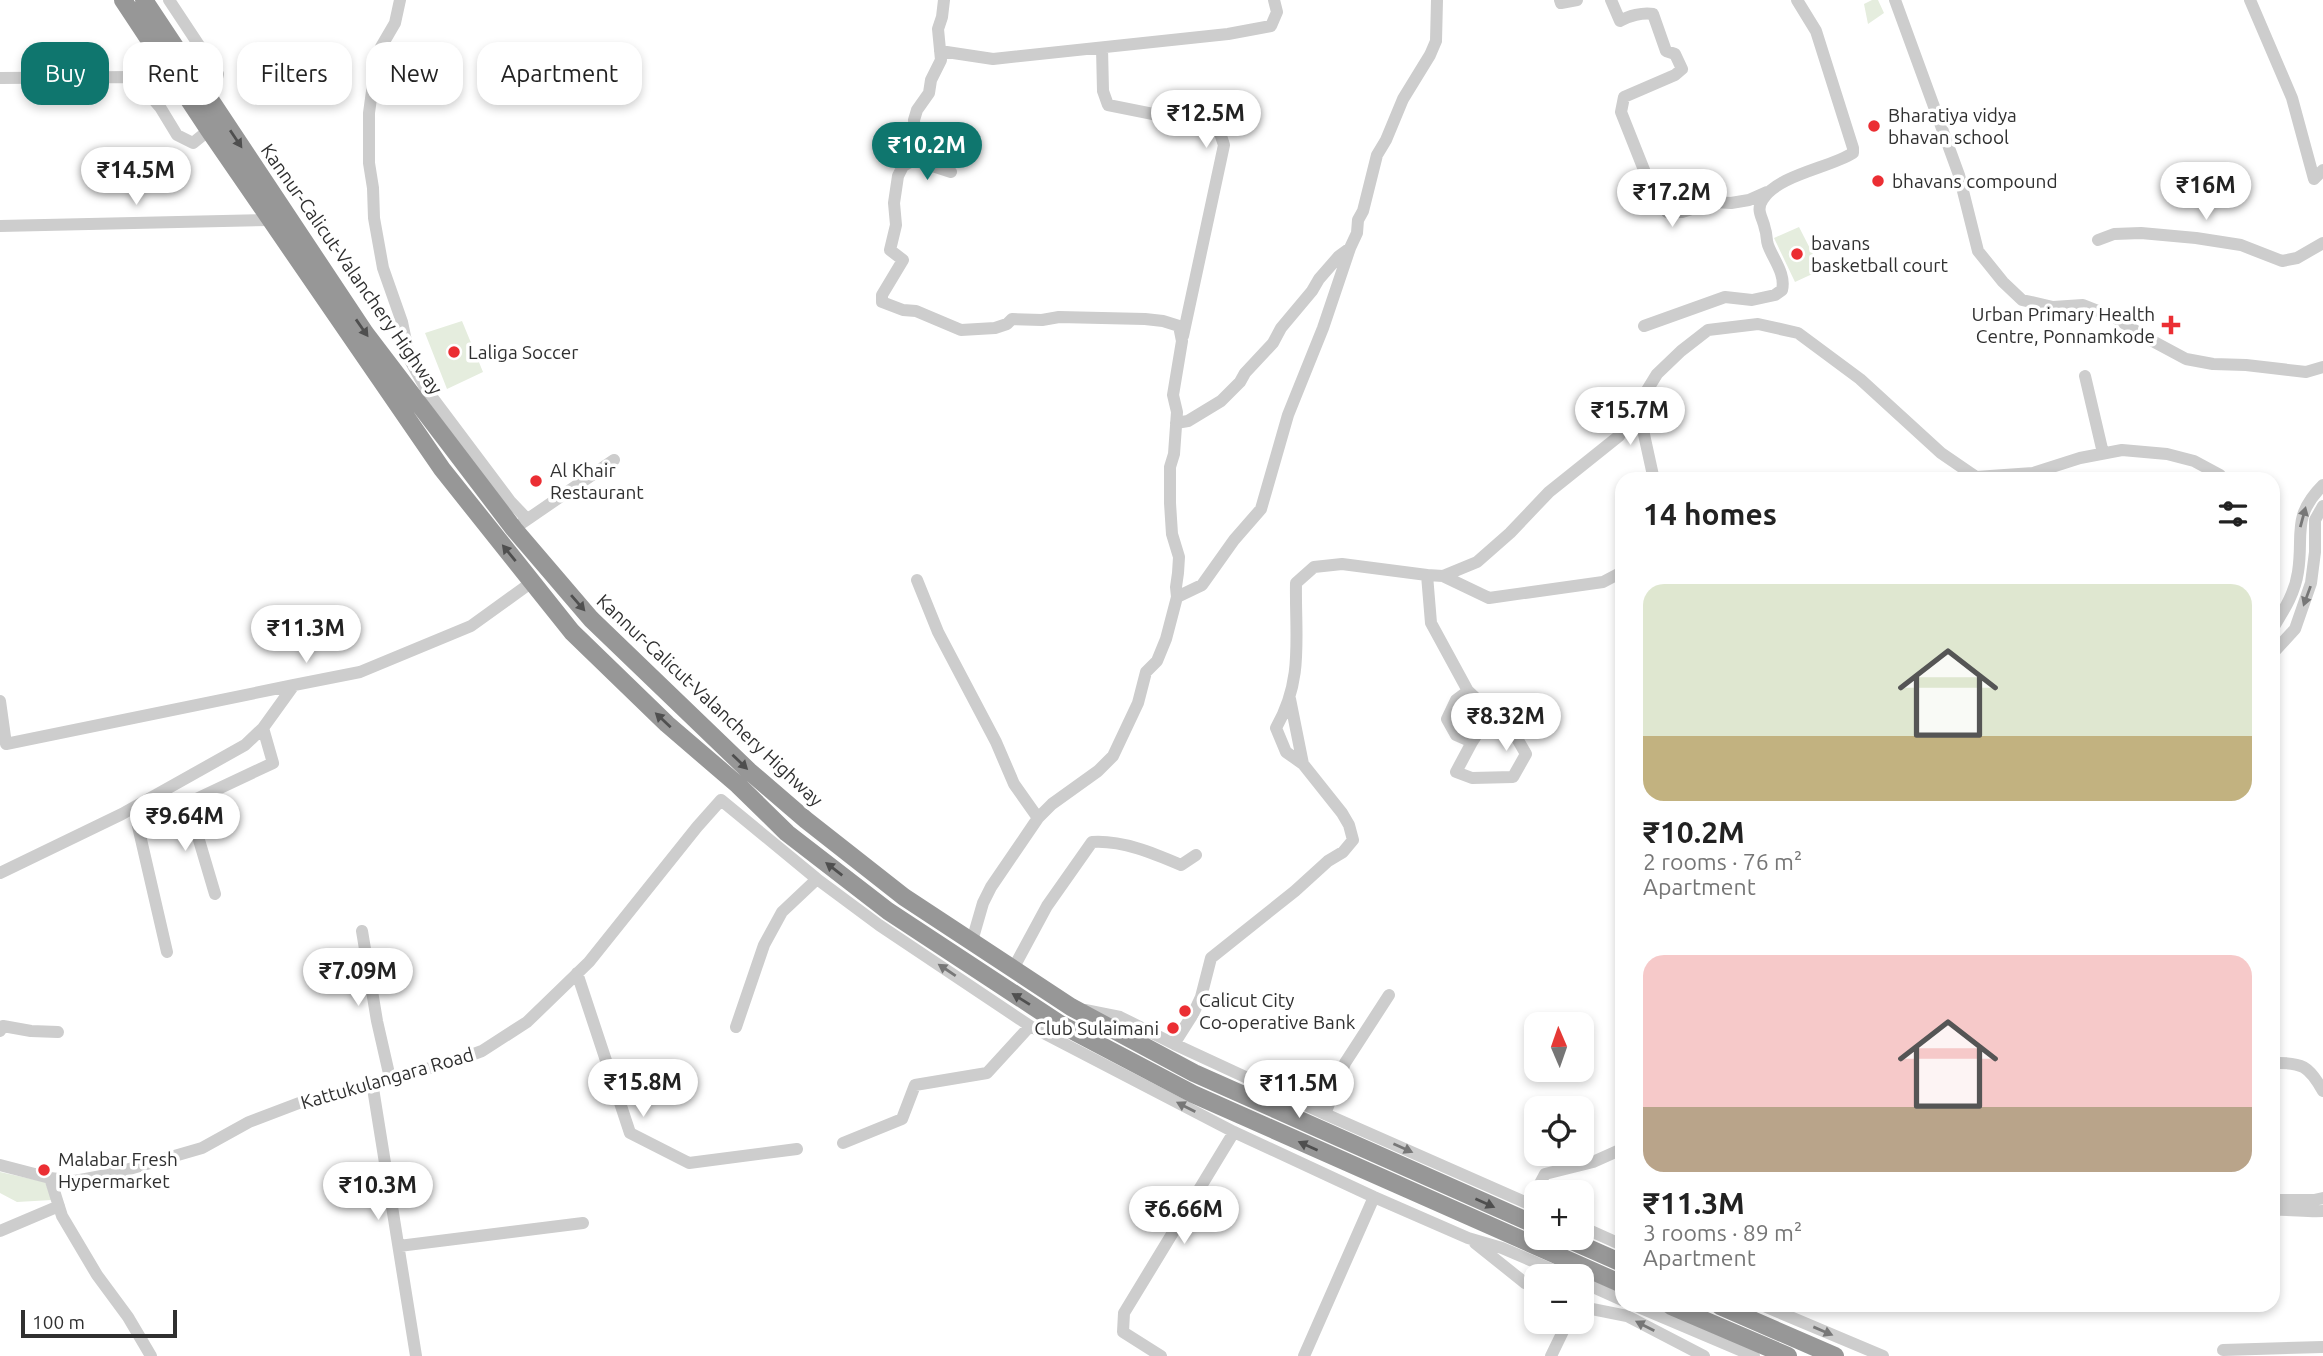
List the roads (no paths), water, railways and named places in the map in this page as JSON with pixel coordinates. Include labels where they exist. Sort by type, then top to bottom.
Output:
[{"type":"highway","name":"Kannur-Calicut-Valanchery Highway","points":[[123,0],[270,220],[442,469],[532,582],[572,632],[667,724],[738,785],[787,833],[888,911],[1060,1024],[1193,1094],[1615,1281]]},
{"type":"highway","name":"Kannur-Calicut-Valanchery Highway","points":[[144,0],[172,42]]},
{"type":"highway","name":"Kannur-Calicut-Valanchery Highway","points":[[213,105],[365,333],[520,524],[591,619],[749,771],[806,820],[904,897],[1071,1007],[1194,1073],[1524,1220]]},
{"type":"highway","points":[[1592,1250],[1615,1260]]},
{"type":"highway","points":[[1685,1312],[1788,1356]]},
{"type":"highway","points":[[1734,1312],[1835,1356]]},
{"type":"street","points":[[169,0],[197,42]]},
{"type":"street","points":[[400,0],[395,23],[376,62],[369,120],[369,163],[374,218],[383,268],[402,322],[410,360],[426,389],[510,501],[520,524],[614,460]]},
{"type":"street","points":[[914,160],[914,120],[917,110],[929,93],[931,80],[941,60],[938,29],[944,0]]},
{"type":"street","points":[[940,51],[993,59],[1227,34],[1271,26],[1277,12],[1274,0]]},
{"type":"street","points":[[1177,597],[1202,585],[1234,540],[1261,509],[1288,415],[1357,233],[1358,220],[1363,211],[1377,155],[1403,99],[1436,41],[1437,0]]},
{"type":"street","points":[[1560,0],[1560,3],[1577,0]]},
{"type":"street","points":[[1611,0],[1620,21],[1626,17],[1653,14],[1666,51],[1675,54],[1682,69],[1675,75],[1624,97],[1621,113],[1650,185],[1667,212],[1682,212],[1714,202],[1749,200],[1798,175],[1853,153],[1816,31],[1797,0]]},
{"type":"street","points":[[1895,0],[1959,175],[1978,251],[2003,282],[2022,300],[2053,307],[2083,305],[2116,318],[2186,359],[2306,372],[2323,367]]},
{"type":"street","points":[[2250,0],[2292,98],[2314,179],[2323,170]]},
{"type":"street","points":[[972,942],[990,887],[1038,818],[1113,756],[1139,703],[1146,671],[1157,661],[1166,639],[1177,597],[1179,557],[1170,516],[1170,467],[1174,454],[1177,412],[1173,395],[1224,145],[1219,127],[1108,105],[1103,91],[1102,48]]},
{"type":"street","points":[[0,78],[134,77],[160,107],[177,135],[193,143],[209,130]]},
{"type":"street","points":[[951,172],[914,160],[903,166],[898,176],[894,203],[896,225],[890,250],[903,260],[882,295],[882,302],[903,310],[916,311],[961,330],[995,328],[1012,319],[1042,320],[1059,317],[1163,321],[1179,326],[1182,341]]},
{"type":"street","points":[[1644,326],[1725,297],[1752,300],[1775,295],[1782,290],[1782,274],[1769,248],[1758,211],[1767,192]]},
{"type":"street","points":[[0,226],[270,220]]},
{"type":"street","points":[[2098,240],[2114,234],[2141,233],[2196,238],[2241,245],[2282,261],[2297,258],[2323,243]]},
{"type":"street","points":[[1176,423],[1188,421],[1221,401],[1240,382],[1273,343],[1319,279],[1339,256],[1350,248]]},
{"type":"street","points":[[1443,576],[1476,562],[1510,533],[1549,492],[1619,436],[1657,374],[1708,330],[1758,324],[1798,333],[1860,379],[1941,453],[1969,472]]},
{"type":"street","points":[[2085,376],[2103,453]]},
{"type":"street","points":[[1638,407],[1652,472]]},
{"type":"street","points":[[2037,472],[2080,458],[2122,450],[2167,454],[2194,461],[2214,472]]},
{"type":"street","points":[[2280,616],[2289,601],[2298,573],[2301,522],[2308,500],[2323,485]]},
{"type":"street","points":[[2280,645],[2295,629],[2311,583],[2315,520],[2323,506]]},
{"type":"street","points":[[1174,1044],[1201,997],[1211,958],[1296,891],[1328,861],[1343,852],[1353,840],[1342,813],[1303,764],[1286,752],[1276,729],[1287,709],[1293,689],[1298,649],[1296,583],[1314,567],[1342,564],[1443,576],[1489,598],[1603,582],[1615,576]]},
{"type":"street","points":[[1427,575],[1431,623],[1468,691],[1515,735],[1526,754],[1513,777],[1472,778],[1456,772],[1483,725],[1487,710]]},
{"type":"street","points":[[917,580],[938,632],[996,742],[1014,784],[1038,818]]},
{"type":"street","points":[[0,701],[6,744],[360,672],[471,626],[532,582]]},
{"type":"street","points":[[0,873],[122,814],[245,745],[263,728],[294,685]]},
{"type":"street","points":[[1468,691],[1457,700],[1447,719],[1456,735],[1472,742]]},
{"type":"street","points":[[1290,697],[1303,764]]},
{"type":"street","points":[[167,952],[137,822],[188,803],[273,763],[263,728]]},
{"type":"street","name":"Kattukulangara Road","points":[[0,1165],[50,1178],[75,1181],[112,1174],[202,1148],[249,1122],[299,1103],[449,1063],[482,1051],[527,1022],[589,962],[697,827],[722,800],[817,879]]},
{"type":"street","points":[[188,803],[215,894]]},
{"type":"street","points":[[1013,969],[1046,906],[1092,842],[1110,841],[1181,865],[1196,855]]},
{"type":"street","points":[[736,1027],[764,944],[782,912],[817,879],[879,925],[1030,1026],[1234,1132],[1468,1238],[1502,1248],[1539,1264]]},
{"type":"street","points":[[362,931],[377,1021],[390,1078]]},
{"type":"street","points":[[577,973],[630,1133],[689,1163],[797,1149]]},
{"type":"street","points":[[1325,1114],[1345,1063],[1389,995]]},
{"type":"street","points":[[1071,1007],[1120,1017],[1325,1114],[1524,1201]]},
{"type":"street","points":[[0,1031],[3,1026],[58,1032]]},
{"type":"street","points":[[843,1143],[902,1119],[915,1085],[987,1073],[1030,1026]]},
{"type":"street","points":[[2280,1063],[2305,1066],[2323,1091]]},
{"type":"street","points":[[372,1082],[416,1356]]},
{"type":"street","points":[[1161,1356],[1123,1332],[1124,1313],[1234,1132]]},
{"type":"street","points":[[1543,1180],[1545,1174],[1593,1162],[1615,1152]]},
{"type":"street","points":[[50,1178],[62,1216],[97,1275],[128,1317],[151,1356]]},
{"type":"street","points":[[1304,1356],[1374,1197]]},
{"type":"street","points":[[2280,1200],[2323,1198]]},
{"type":"street","points":[[0,1230],[59,1206]]},
{"type":"street","points":[[2280,1210],[2302,1213],[2323,1211]]},
{"type":"street","points":[[398,1246],[583,1223]]},
{"type":"street","points":[[1594,1232],[1615,1242]]},
{"type":"street","points":[[1468,1238],[1524,1282]]},
{"type":"street","points":[[1594,1287],[1615,1297]]},
{"type":"street","points":[[1594,1309],[1627,1316],[1704,1356]]},
{"type":"street","points":[[1650,1312],[1754,1356]]},
{"type":"street","points":[[1778,1312],[1883,1356]]},
{"type":"street","points":[[1551,1356],[1562,1334]]},
{"type":"street","points":[[2223,1350],[2323,1347]]},
{"type":"place","name":"Bharatiya vidya bhavan school","points":[[1874,126]]},
{"type":"place","name":"bhavans compound","points":[[1878,181]]},
{"type":"place","name":"bavans basketball court","points":[[1797,254]]},
{"type":"place","name":"Urban Primary Health Centre, Ponnamkode","points":[[2171,325]]},
{"type":"place","name":"Laliga Soccer","points":[[454,352]]},
{"type":"place","name":"Al Khair Restaurant","points":[[536,481]]},
{"type":"place","name":"Calicut City Co-operative Bank","points":[[1185,1011]]},
{"type":"place","name":"Club Sulaimani","points":[[1173,1028]]},
{"type":"place","name":"Malabar Fresh Hypermarket","points":[[44,1170]]}]
